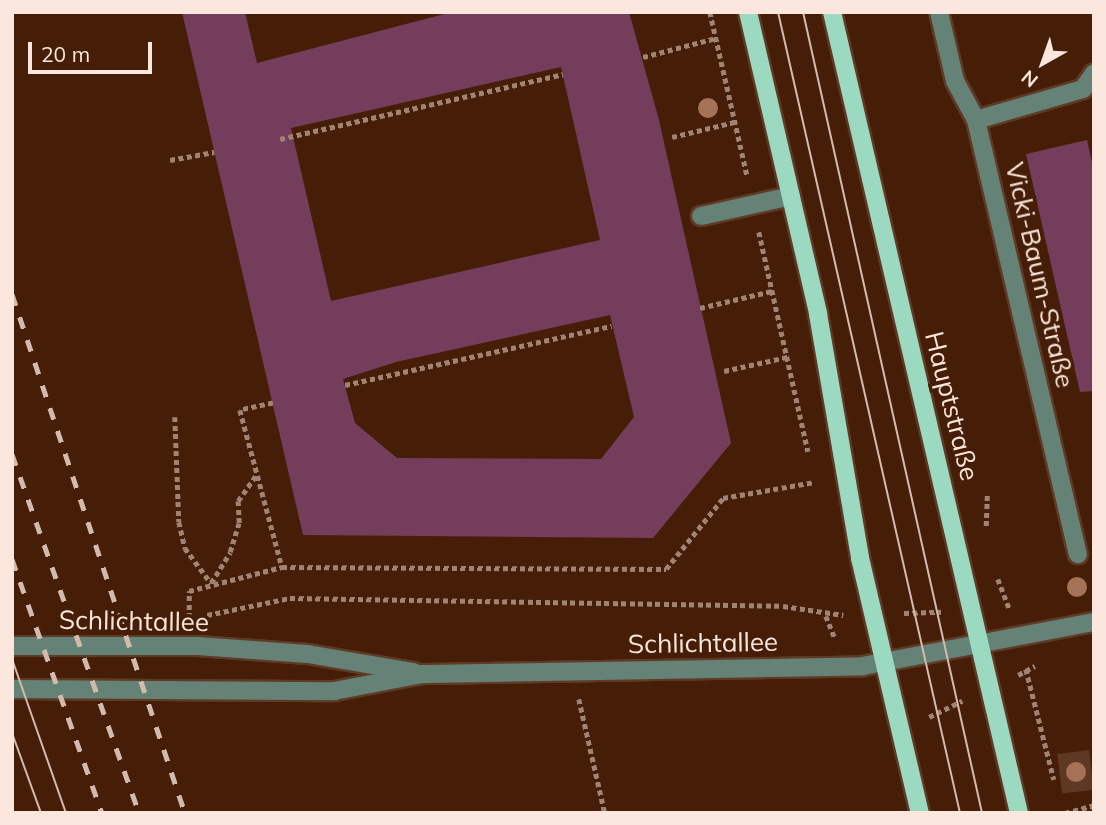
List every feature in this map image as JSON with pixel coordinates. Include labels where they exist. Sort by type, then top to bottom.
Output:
[{"type":"main road","points":[[748,12],[818,314],[860,558],[920,813]]},
{"type":"main road","name":"Hauptstraße","points":[[832,12],[982,644],[1019,813]]},
{"type":"street","name":"Vicki-Baum-Straße","points":[[939,12],[955,81],[976,120],[1078,554]]},
{"type":"street","points":[[976,120],[1089,93],[1094,74]]},
{"type":"street","points":[[701,216],[791,196]]},
{"type":"street","name":"Schlichtallee","points":[[12,689],[334,691],[422,674],[886,664],[1094,622]]},
{"type":"street","name":"Schlichtallee","points":[[12,646],[212,647],[321,655],[422,674]]},
{"type":"path","points":[[710,12],[809,457]]},
{"type":"path","points":[[643,57],[716,38]]},
{"type":"path","points":[[280,139],[562,74]]},
{"type":"path","points":[[672,137],[735,122]]},
{"type":"path","points":[[170,160],[214,152]]},
{"type":"path","points":[[700,308],[772,292]]},
{"type":"path","points":[[345,385],[612,326]]},
{"type":"path","points":[[724,370],[787,357]]},
{"type":"path","points":[[273,403],[240,410],[282,567]]},
{"type":"path","points":[[175,417],[179,522],[185,548],[211,583]]},
{"type":"path","points":[[812,470],[817,495]]},
{"type":"path","points":[[211,583],[233,542],[239,523],[237,501],[257,475]]},
{"type":"path","points":[[189,626],[189,591],[211,583],[282,567],[666,569],[723,498],[815,482]]},
{"type":"path","points":[[986,494],[986,538]]},
{"type":"path","points":[[177,620],[290,598],[783,606],[826,616]]},
{"type":"path","points":[[573,671],[605,813]]},
{"type":"path","points":[[1065,813],[1094,805]]},
{"type":"shaded area","points":[[1089,750],[1094,790],[1062,794],[1057,754]]},
{"type":"building","points":[[182,12],[245,12],[257,63],[452,12],[629,12],[659,120],[731,443],[653,538],[303,535]],"holes":[[[561,67],[600,240],[331,301],[291,128]],[[610,315],[634,417],[601,459],[397,458],[355,423],[343,379],[396,362]]]},
{"type":"building","points":[[1087,140],[1094,171],[1094,391],[1080,392],[1026,154]]},
{"type":"tram line","points":[[778,12],[960,813]]},
{"type":"tram line","points":[[803,12],[982,813]]},
{"type":"tram line","points":[[12,659],[66,813]]},
{"type":"tram line","points":[[12,733],[41,813]]},
{"type":"railway","points":[[12,294],[185,813]]},
{"type":"railway","points":[[12,454],[139,813]]},
{"type":"railway","points":[[12,559],[102,813]]}]
